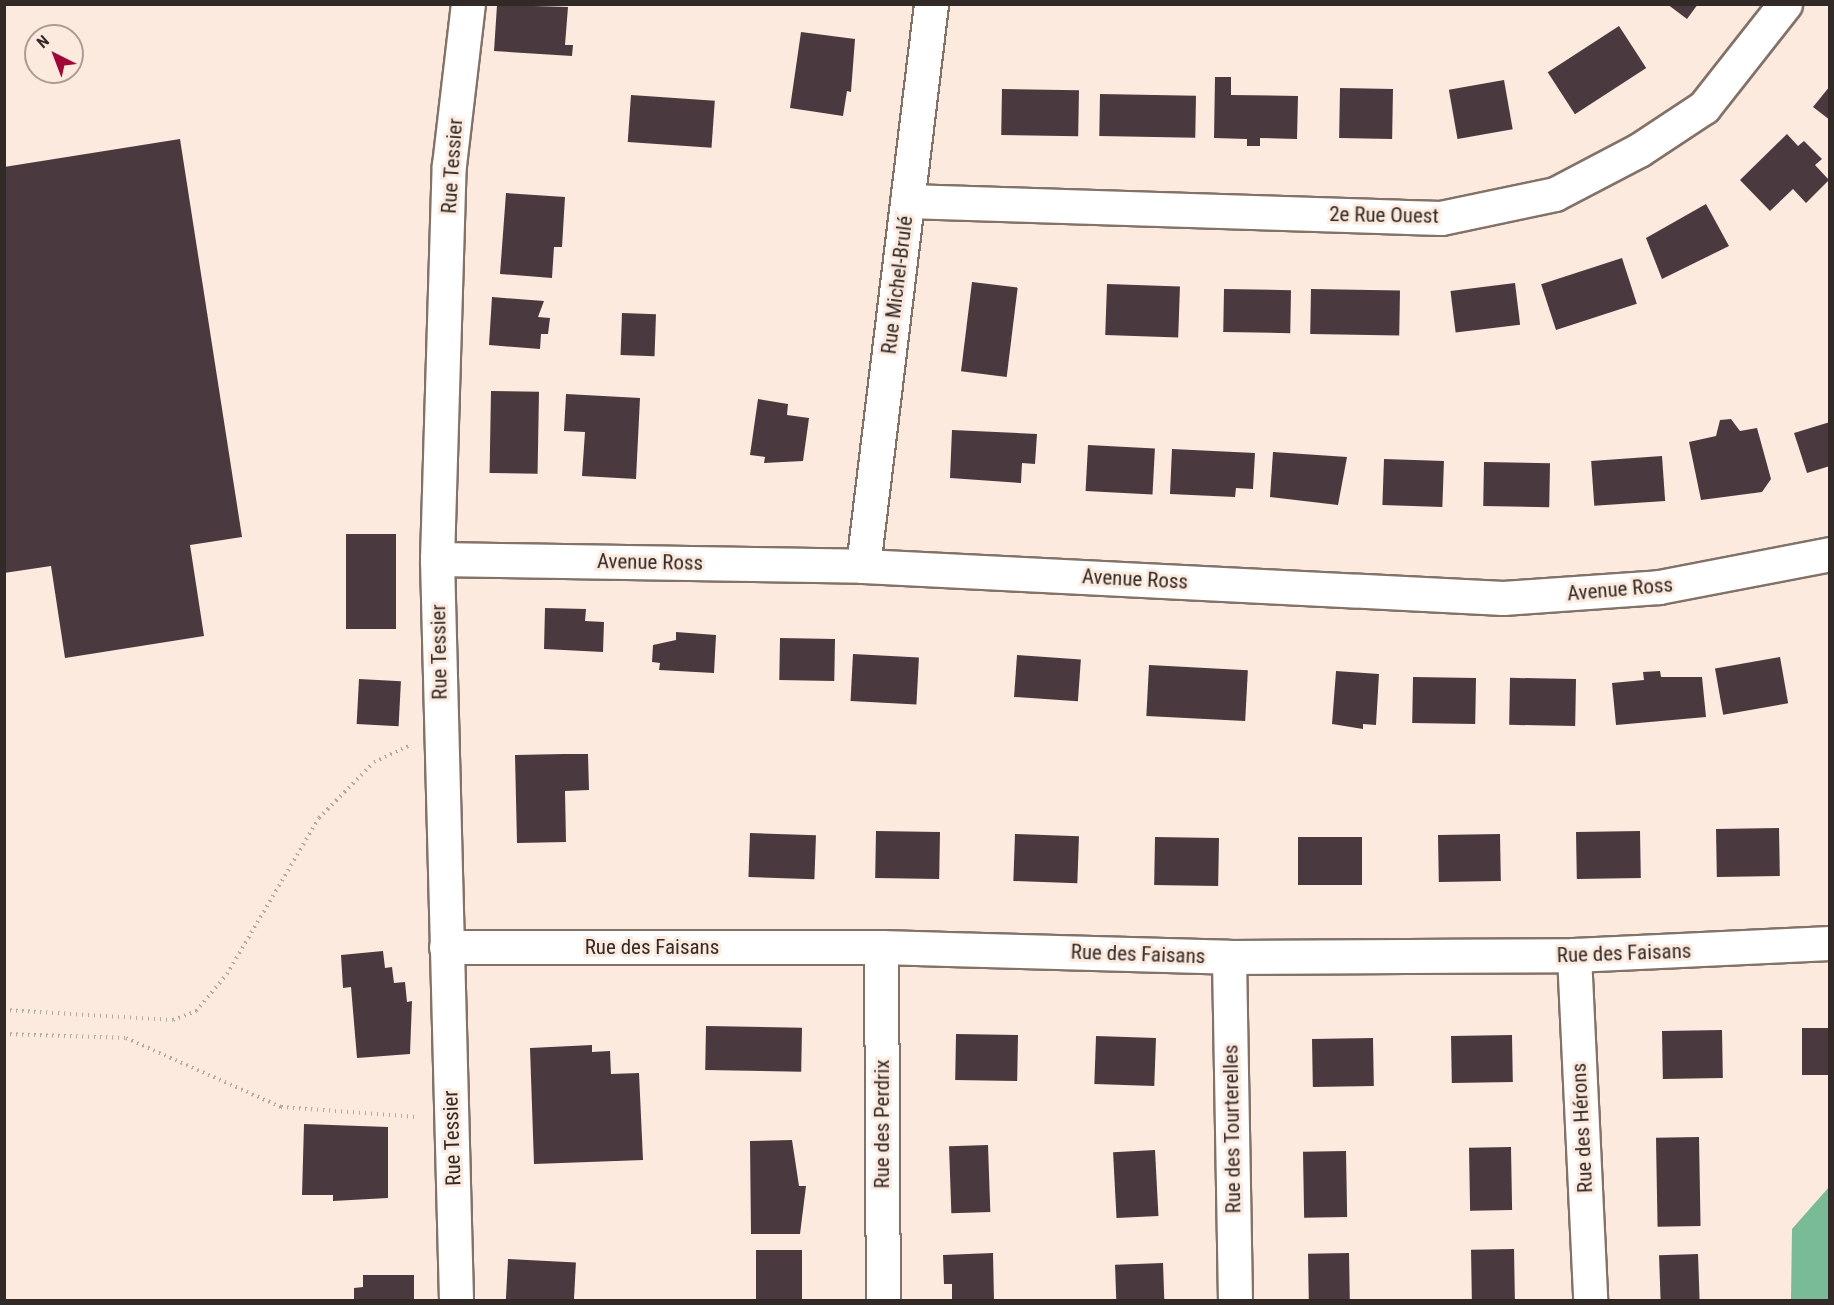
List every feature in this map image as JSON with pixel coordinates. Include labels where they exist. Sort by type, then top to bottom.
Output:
[{"type":"street","name":"Rue Tessier","points":[[456,1300],[437,559],[449,165],[468,4]]},
{"type":"street","name":"Rue Michel-Brulé","points":[[863,566],[931,4]]},
{"type":"street","name":"2e Rue Ouest","points":[[907,201],[1441,218],[1555,194],[1640,150],[1704,107],[1785,4]]},
{"type":"street","name":"Avenue Ross","points":[[437,559],[863,566],[1503,598],[1659,587],[1830,554]]},
{"type":"street","name":"Rue des Faisans","points":[[446,947],[881,947],[1229,957],[1574,955],[1830,943]]},
{"type":"street","name":"Rue des Perdrix","points":[[881,947],[883,1300]]},
{"type":"street","name":"Rue des Hérons","points":[[1574,955],[1590,1300]]},
{"type":"street","name":"Rue des Tourterelles","points":[[1229,957],[1235,1300]]},
{"type":"path","points":[[4,1010],[157,1020],[191,1015],[227,974],[300,844],[346,788],[397,747],[441,741]]},
{"type":"path","points":[[4,1034],[126,1038],[282,1107],[452,1120]]},
{"type":"green space","points":[[1829,1187],[1829,1300],[1791,1300],[1792,1229]]},
{"type":"building","points":[[1667,4],[1698,4],[1687,19]]},
{"type":"building","points":[[497,5],[568,7],[565,45],[573,45],[572,56],[494,51]]},
{"type":"building","points":[[1619,26],[1646,68],[1575,114],[1548,72]]},
{"type":"building","points":[[801,32],[855,39],[851,92],[847,91],[843,116],[790,108]]},
{"type":"building","points":[[1215,77],[1231,77],[1231,95],[1298,96],[1297,139],[1260,138],[1260,146],[1247,146],[1247,139],[1214,138]]},
{"type":"building","points":[[1504,80],[1513,129],[1458,139],[1449,90]]},
{"type":"building","points":[[1830,86],[1830,120],[1813,107]]},
{"type":"building","points":[[1340,88],[1393,89],[1392,139],[1339,138]]},
{"type":"building","points":[[1002,89],[1079,90],[1078,136],[1001,135]]},
{"type":"building","points":[[1100,94],[1196,96],[1195,138],[1099,136]]},
{"type":"building","points":[[631,95],[715,101],[712,148],[628,142]]},
{"type":"building","points":[[1787,134],[1798,146],[1804,141],[1822,159],[1815,165],[1829,180],[1806,203],[1793,189],[1770,211],[1740,180]]},
{"type":"building","points":[[180,139],[242,537],[190,545],[204,636],[65,658],[51,566],[4,573],[4,167]]},
{"type":"building","points":[[506,193],[565,197],[562,247],[554,247],[552,278],[500,274]]},
{"type":"building","points":[[1706,204],[1729,246],[1662,279],[1646,238]]},
{"type":"building","points":[[1622,258],[1637,304],[1556,330],[1541,284]]},
{"type":"building","points":[[972,282],[1018,288],[1007,377],[961,371]]},
{"type":"building","points":[[1515,283],[1520,325],[1456,333],[1450,291]]},
{"type":"building","points":[[1107,284],[1180,287],[1178,338],[1105,335]]},
{"type":"building","points":[[1224,289],[1291,290],[1290,333],[1223,332]]},
{"type":"building","points":[[1311,289],[1400,291],[1399,336],[1310,334]]},
{"type":"building","points":[[492,297],[544,301],[538,317],[550,318],[548,334],[541,334],[540,349],[489,345]]},
{"type":"building","points":[[622,313],[656,314],[655,356],[621,355]]},
{"type":"building","points":[[491,391],[539,392],[538,474],[490,473]]},
{"type":"building","points":[[566,394],[640,398],[636,479],[582,476],[585,432],[564,431]]},
{"type":"building","points":[[758,399],[788,404],[787,415],[809,418],[803,461],[764,463],[765,457],[750,455]]},
{"type":"building","points":[[1731,419],[1740,431],[1757,428],[1771,479],[1762,492],[1701,500],[1689,442],[1716,436],[1720,420]]},
{"type":"building","points":[[1830,422],[1830,466],[1807,473],[1794,433]]},
{"type":"building","points":[[952,430],[1037,434],[1035,464],[1022,463],[1021,483],[950,478]]},
{"type":"building","points":[[1088,445],[1155,449],[1153,494],[1086,491]]},
{"type":"building","points":[[1172,449],[1255,453],[1253,489],[1236,488],[1235,497],[1170,494]]},
{"type":"building","points":[[1273,452],[1347,457],[1338,505],[1270,497]]},
{"type":"building","points":[[1662,456],[1665,501],[1594,506],[1591,461]]},
{"type":"building","points":[[1384,459],[1444,461],[1442,507],[1382,505]]},
{"type":"building","points":[[1484,462],[1550,463],[1549,507],[1483,506]]},
{"type":"building","points":[[346,534],[396,534],[396,629],[346,629]]},
{"type":"building","points":[[545,608],[586,609],[585,621],[604,622],[603,652],[544,649]]},
{"type":"building","points":[[676,632],[716,635],[714,673],[659,670],[660,663],[652,662],[653,645],[676,640]]},
{"type":"building","points":[[780,638],[835,639],[834,681],[779,680]]},
{"type":"building","points":[[853,654],[919,657],[916,704],[851,701]]},
{"type":"building","points":[[1017,655],[1081,659],[1078,701],[1014,697]]},
{"type":"building","points":[[1780,657],[1788,703],[1723,715],[1715,668]]},
{"type":"building","points":[[1149,665],[1248,670],[1245,721],[1146,716]]},
{"type":"building","points":[[1336,671],[1379,674],[1376,725],[1363,724],[1363,729],[1332,724]]},
{"type":"building","points":[[1660,671],[1661,677],[1702,677],[1706,717],[1616,725],[1612,683],[1644,680],[1643,672]]},
{"type":"building","points":[[1413,677],[1476,678],[1475,724],[1412,723]]},
{"type":"building","points":[[1510,678],[1576,679],[1575,726],[1509,725]]},
{"type":"building","points":[[359,679],[401,681],[399,726],[357,724]]},
{"type":"building","points":[[588,754],[589,790],[565,791],[566,842],[517,843],[515,755]]},
{"type":"building","points":[[1779,828],[1780,876],[1717,877],[1716,829]]},
{"type":"building","points":[[876,831],[940,832],[939,879],[875,878]]},
{"type":"building","points":[[1640,831],[1641,878],[1577,879],[1576,832]]},
{"type":"building","points":[[750,833],[816,835],[814,879],[748,877]]},
{"type":"building","points":[[1015,834],[1079,836],[1077,883],[1013,881]]},
{"type":"building","points":[[1500,834],[1501,881],[1439,882],[1438,835]]},
{"type":"building","points":[[1155,837],[1219,838],[1218,886],[1154,885]]},
{"type":"building","points":[[1298,837],[1362,837],[1362,885],[1298,885]]},
{"type":"building","points":[[383,951],[385,968],[392,967],[394,983],[405,982],[407,1002],[412,1001],[410,1054],[357,1058],[351,987],[343,988],[341,955]]},
{"type":"building","points":[[706,1026],[802,1028],[801,1072],[705,1070]]},
{"type":"building","points":[[1802,1028],[1830,1028],[1830,1075],[1802,1075]]},
{"type":"building","points":[[1722,1030],[1723,1078],[1663,1079],[1662,1031]]},
{"type":"building","points":[[956,1034],[1018,1035],[1017,1081],[955,1080]]},
{"type":"building","points":[[1512,1035],[1513,1082],[1452,1083],[1451,1036]]},
{"type":"building","points":[[1096,1036],[1156,1038],[1154,1086],[1094,1084]]},
{"type":"building","points":[[1373,1038],[1374,1086],[1313,1087],[1312,1039]]},
{"type":"building","points":[[592,1045],[592,1052],[610,1051],[611,1074],[639,1073],[643,1160],[534,1164],[530,1048]]},
{"type":"building","points":[[304,1124],[388,1127],[388,1198],[333,1201],[333,1195],[302,1195]]},
{"type":"building","points":[[1699,1137],[1701,1226],[1658,1227],[1656,1138]]},
{"type":"building","points":[[792,1140],[799,1186],[806,1186],[800,1234],[751,1234],[750,1141]]},
{"type":"building","points":[[988,1145],[990,1212],[951,1213],[949,1146]]},
{"type":"building","points":[[1511,1147],[1512,1210],[1470,1211],[1469,1148]]},
{"type":"building","points":[[1155,1150],[1158,1216],[1117,1218],[1113,1152]]},
{"type":"building","points":[[1346,1151],[1347,1217],[1304,1218],[1303,1152]]},
{"type":"building","points":[[1514,1249],[1515,1300],[1472,1300],[1471,1250]]},
{"type":"building","points":[[756,1250],[802,1250],[802,1300],[756,1300]]},
{"type":"building","points":[[993,1253],[994,1300],[952,1300],[952,1284],[944,1284],[943,1255]]},
{"type":"building","points":[[1349,1253],[1350,1300],[1309,1300],[1308,1254]]},
{"type":"building","points":[[1698,1254],[1700,1300],[1661,1300],[1659,1255]]},
{"type":"building","points":[[508,1259],[576,1263],[574,1300],[506,1300]]},
{"type":"building","points":[[1163,1263],[1164,1300],[1116,1300],[1115,1265]]},
{"type":"building","points":[[363,1275],[414,1275],[414,1300],[354,1300],[354,1288],[363,1287]]}]
